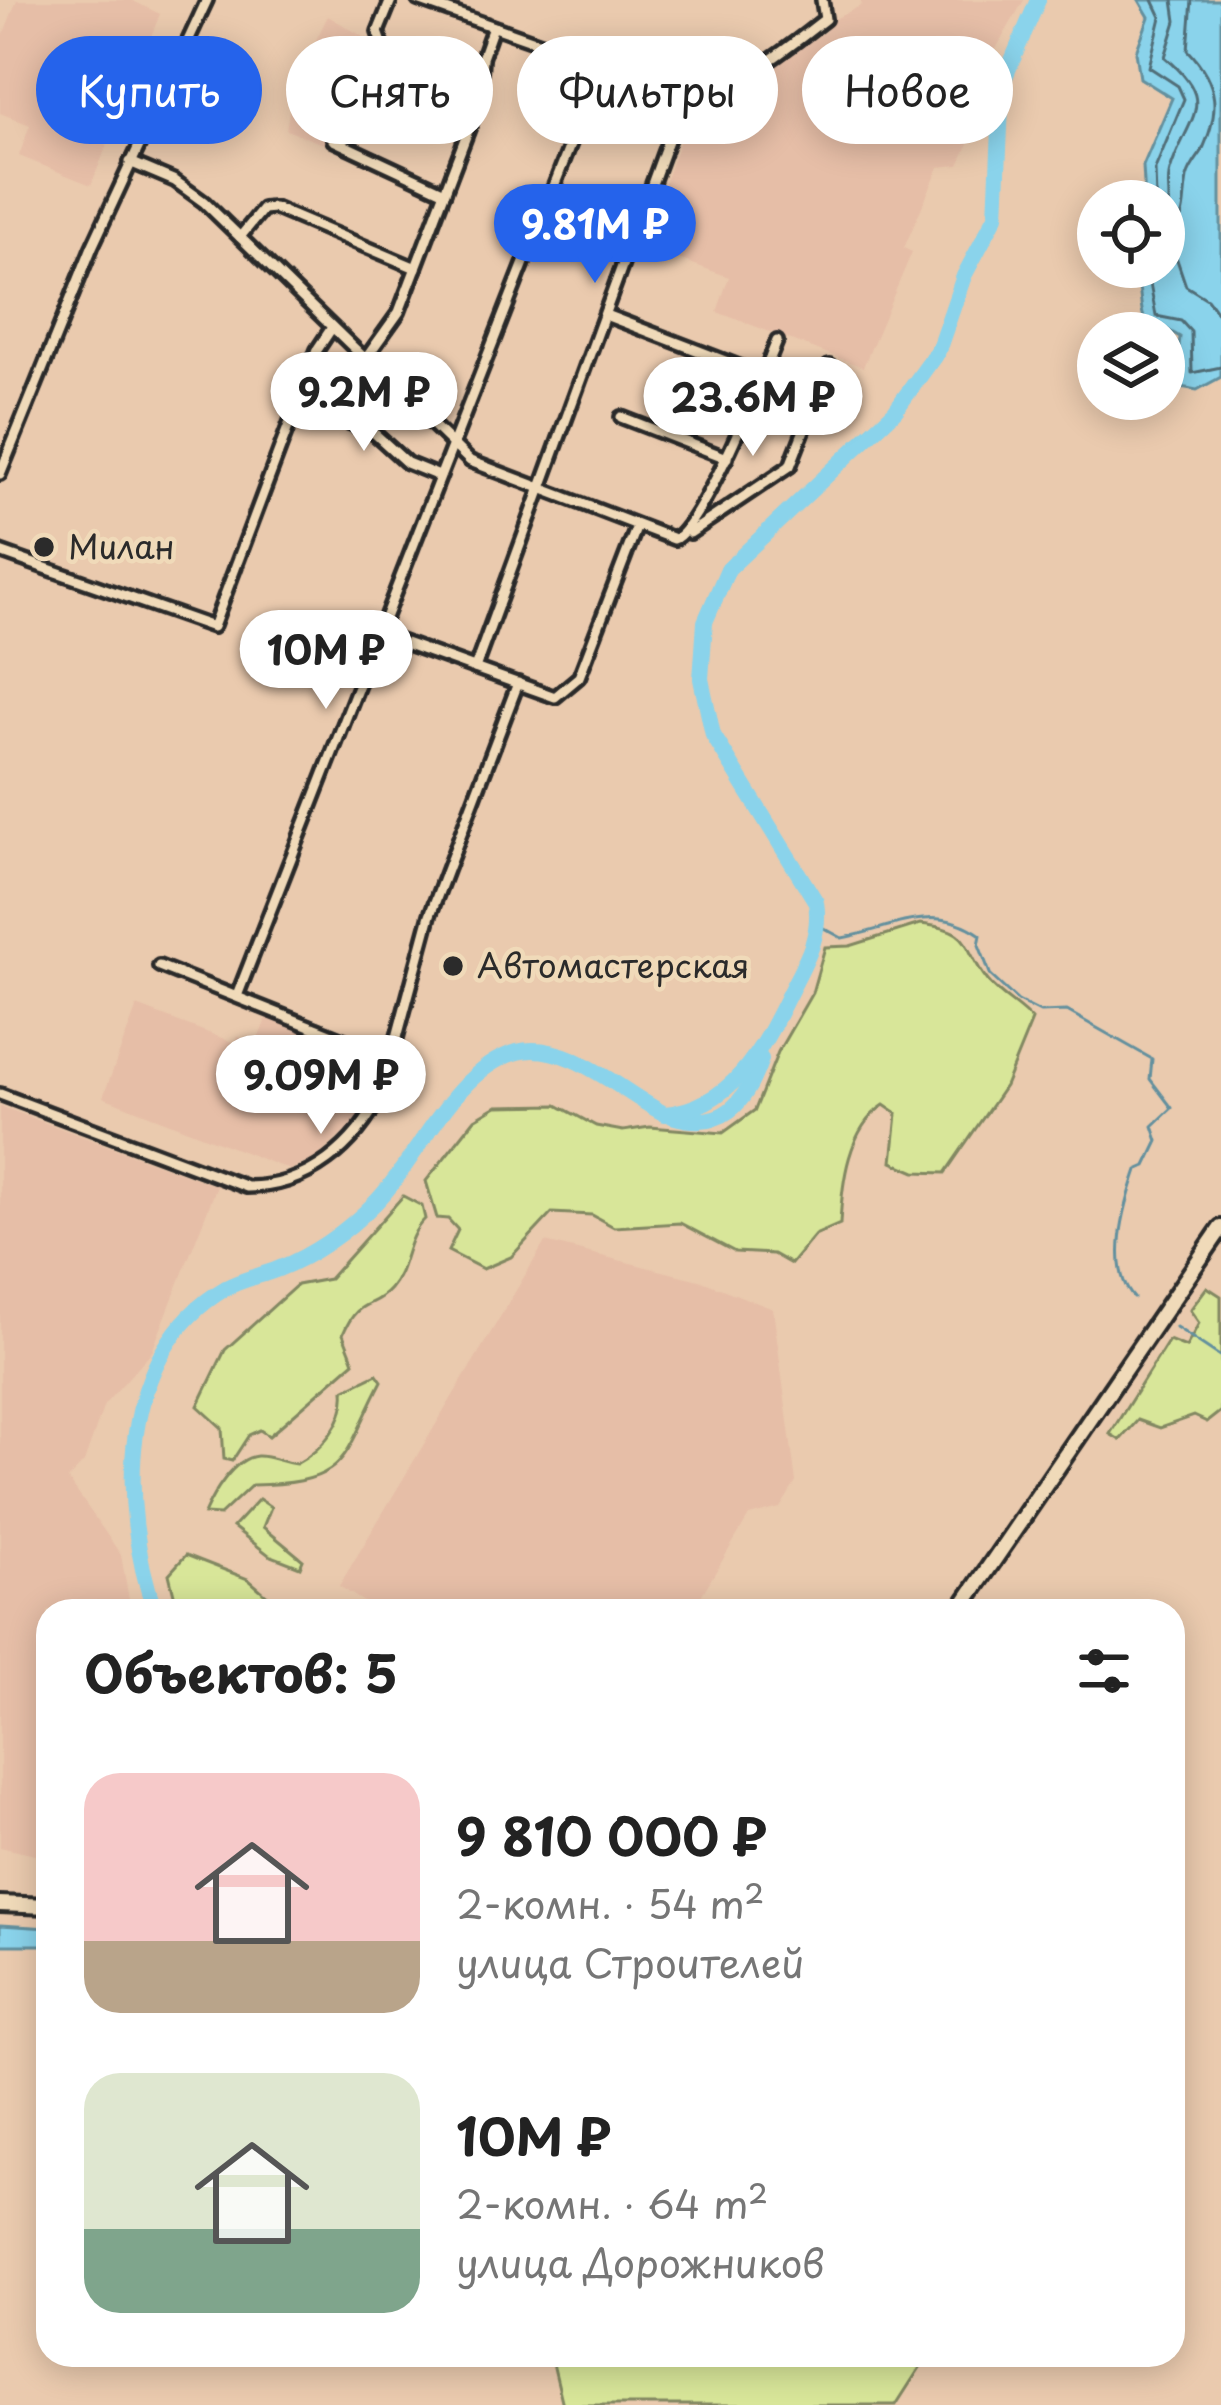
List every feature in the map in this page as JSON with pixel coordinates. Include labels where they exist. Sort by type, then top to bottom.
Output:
[{"type":"highway","points":[[967,1599],[1221,1228]]},
{"type":"highway","points":[[0,1904],[36,1906]]},
{"type":"street","points":[[0,474],[130,162],[207,0]]},
{"type":"street","points":[[391,0],[378,32],[382,49],[333,140],[445,193]]},
{"type":"street","points":[[418,0],[519,36]]},
{"type":"street","points":[[778,51],[825,20],[822,0]]},
{"type":"street","points":[[364,362],[395,322],[445,193],[479,101],[482,58],[493,27]]},
{"type":"street","points":[[237,996],[571,144]]},
{"type":"street","points":[[475,668],[668,144]]},
{"type":"street","points":[[130,162],[184,186],[364,362],[478,465],[637,526],[683,537],[790,466],[829,366]]},
{"type":"street","points":[[239,237],[263,208],[274,208],[416,268]]},
{"type":"street","points":[[608,316],[764,376]]},
{"type":"street","points":[[0,552],[212,627],[317,350],[332,329]]},
{"type":"street","points":[[683,537],[727,458],[777,341]]},
{"type":"street","points":[[297,402],[374,433],[407,463],[439,476]]},
{"type":"street","points":[[621,417],[727,458]]},
{"type":"street","points":[[380,634],[555,697],[579,677],[637,526]]},
{"type":"street","points":[[0,1094],[218,1178],[259,1186],[317,1168],[361,1131],[382,1094],[430,915],[518,683]]},
{"type":"street","points":[[159,966],[390,1058]]},
{"type":"shaded area","points":[[17,0],[131,0],[160,14],[151,36],[36,36],[36,144],[108,144],[91,185],[19,156],[30,125],[0,113],[0,43]]},
{"type":"shaded area","points":[[860,0],[1024,0],[1003,36],[818,36],[827,23],[862,5]]},
{"type":"shaded area","points":[[328,16],[362,36],[318,36]]},
{"type":"shaded area","points":[[802,47],[802,144],[969,144],[959,165],[939,167],[904,248],[912,252],[863,367],[717,312],[729,277],[659,252],[661,245],[645,238],[679,144],[778,144],[778,63]]},
{"type":"shaded area","points":[[137,1006],[235,1043],[238,1037],[256,1044],[269,1012],[383,1058],[364,1110],[316,1158],[290,1170],[103,1097]]},
{"type":"shaded area","points":[[0,1106],[217,1186],[152,1351],[104,1405],[84,1462],[68,1479],[121,1555],[129,1599],[36,1599],[36,1855],[0,1847]]},
{"type":"shaded area","points":[[545,1242],[699,1280],[773,1309],[796,1482],[780,1508],[749,1516],[699,1599],[359,1599],[339,1586]]},
{"type":"green space","points":[[920,924],[958,935],[988,981],[1032,1020],[1005,1086],[945,1173],[915,1172],[892,1162],[897,1114],[884,1105],[855,1142],[845,1174],[840,1224],[815,1235],[791,1264],[773,1254],[735,1252],[680,1223],[614,1227],[592,1215],[552,1213],[511,1257],[483,1269],[448,1251],[458,1230],[448,1219],[437,1218],[426,1181],[475,1119],[497,1106],[557,1105],[596,1126],[623,1131],[650,1127],[723,1133],[755,1110],[778,1052],[812,993],[825,947],[850,946]]},
{"type":"green space","points":[[403,1196],[422,1206],[425,1219],[390,1289],[360,1309],[343,1334],[354,1362],[269,1436],[260,1430],[249,1435],[232,1461],[224,1459],[222,1428],[198,1406],[225,1350],[297,1285],[329,1279]]},
{"type":"green space","points":[[1207,1287],[1221,1296],[1221,1411],[1207,1422],[1194,1416],[1160,1428],[1138,1420],[1120,1440],[1110,1434],[1169,1340],[1186,1347],[1199,1323],[1190,1310]]},
{"type":"green space","points":[[377,1374],[382,1381],[339,1462],[309,1479],[252,1485],[220,1515],[204,1514],[224,1479],[248,1458],[296,1464],[314,1451],[337,1424],[344,1390]]},
{"type":"green space","points":[[259,1499],[271,1507],[263,1527],[303,1560],[300,1567],[269,1555],[233,1527]]},
{"type":"green space","points":[[186,1555],[248,1579],[271,1599],[175,1599],[169,1574]]},
{"type":"green space","points":[[554,2367],[920,2367],[896,2405],[563,2405]]},
{"type":"water","points":[[1139,0],[1221,0],[1221,377],[1197,390],[1185,388],[1185,312],[1142,312],[1138,288],[1185,288],[1185,180],[1144,180],[1143,166],[1172,98],[1140,78],[1136,52],[1149,17]]},
{"type":"water","points":[[0,1925],[36,1927],[36,1945],[0,1945]]},
{"type":"waterway","points":[[151,1599],[135,1526],[136,1434],[146,1391],[163,1351],[190,1316],[226,1288],[305,1256],[353,1223],[391,1185],[455,1096],[494,1062],[517,1052],[556,1053],[594,1070],[665,1114],[688,1109],[726,1088],[766,1038],[810,952],[816,902],[713,735],[701,679],[705,622],[728,569],[895,411],[938,351],[964,276],[996,216],[1002,84],[1038,0]]},
{"type":"waterway","points":[[820,926],[842,938],[912,920],[963,925],[981,935],[979,945],[991,976],[1018,1001],[1040,1012],[1067,1011],[1152,1059],[1150,1079],[1172,1108],[1153,1126],[1158,1141],[1146,1166],[1137,1170],[1123,1218],[1121,1270],[1134,1298]]},
{"type":"waterway","points":[[672,1116],[705,1120],[730,1110],[748,1089],[761,1059]]},
{"type":"waterway","points":[[1176,1327],[1221,1357]]},
{"type":"place","name":"Милан","points":[[44,547]]},
{"type":"place","name":"Автомастерская","points":[[453,966]]}]
